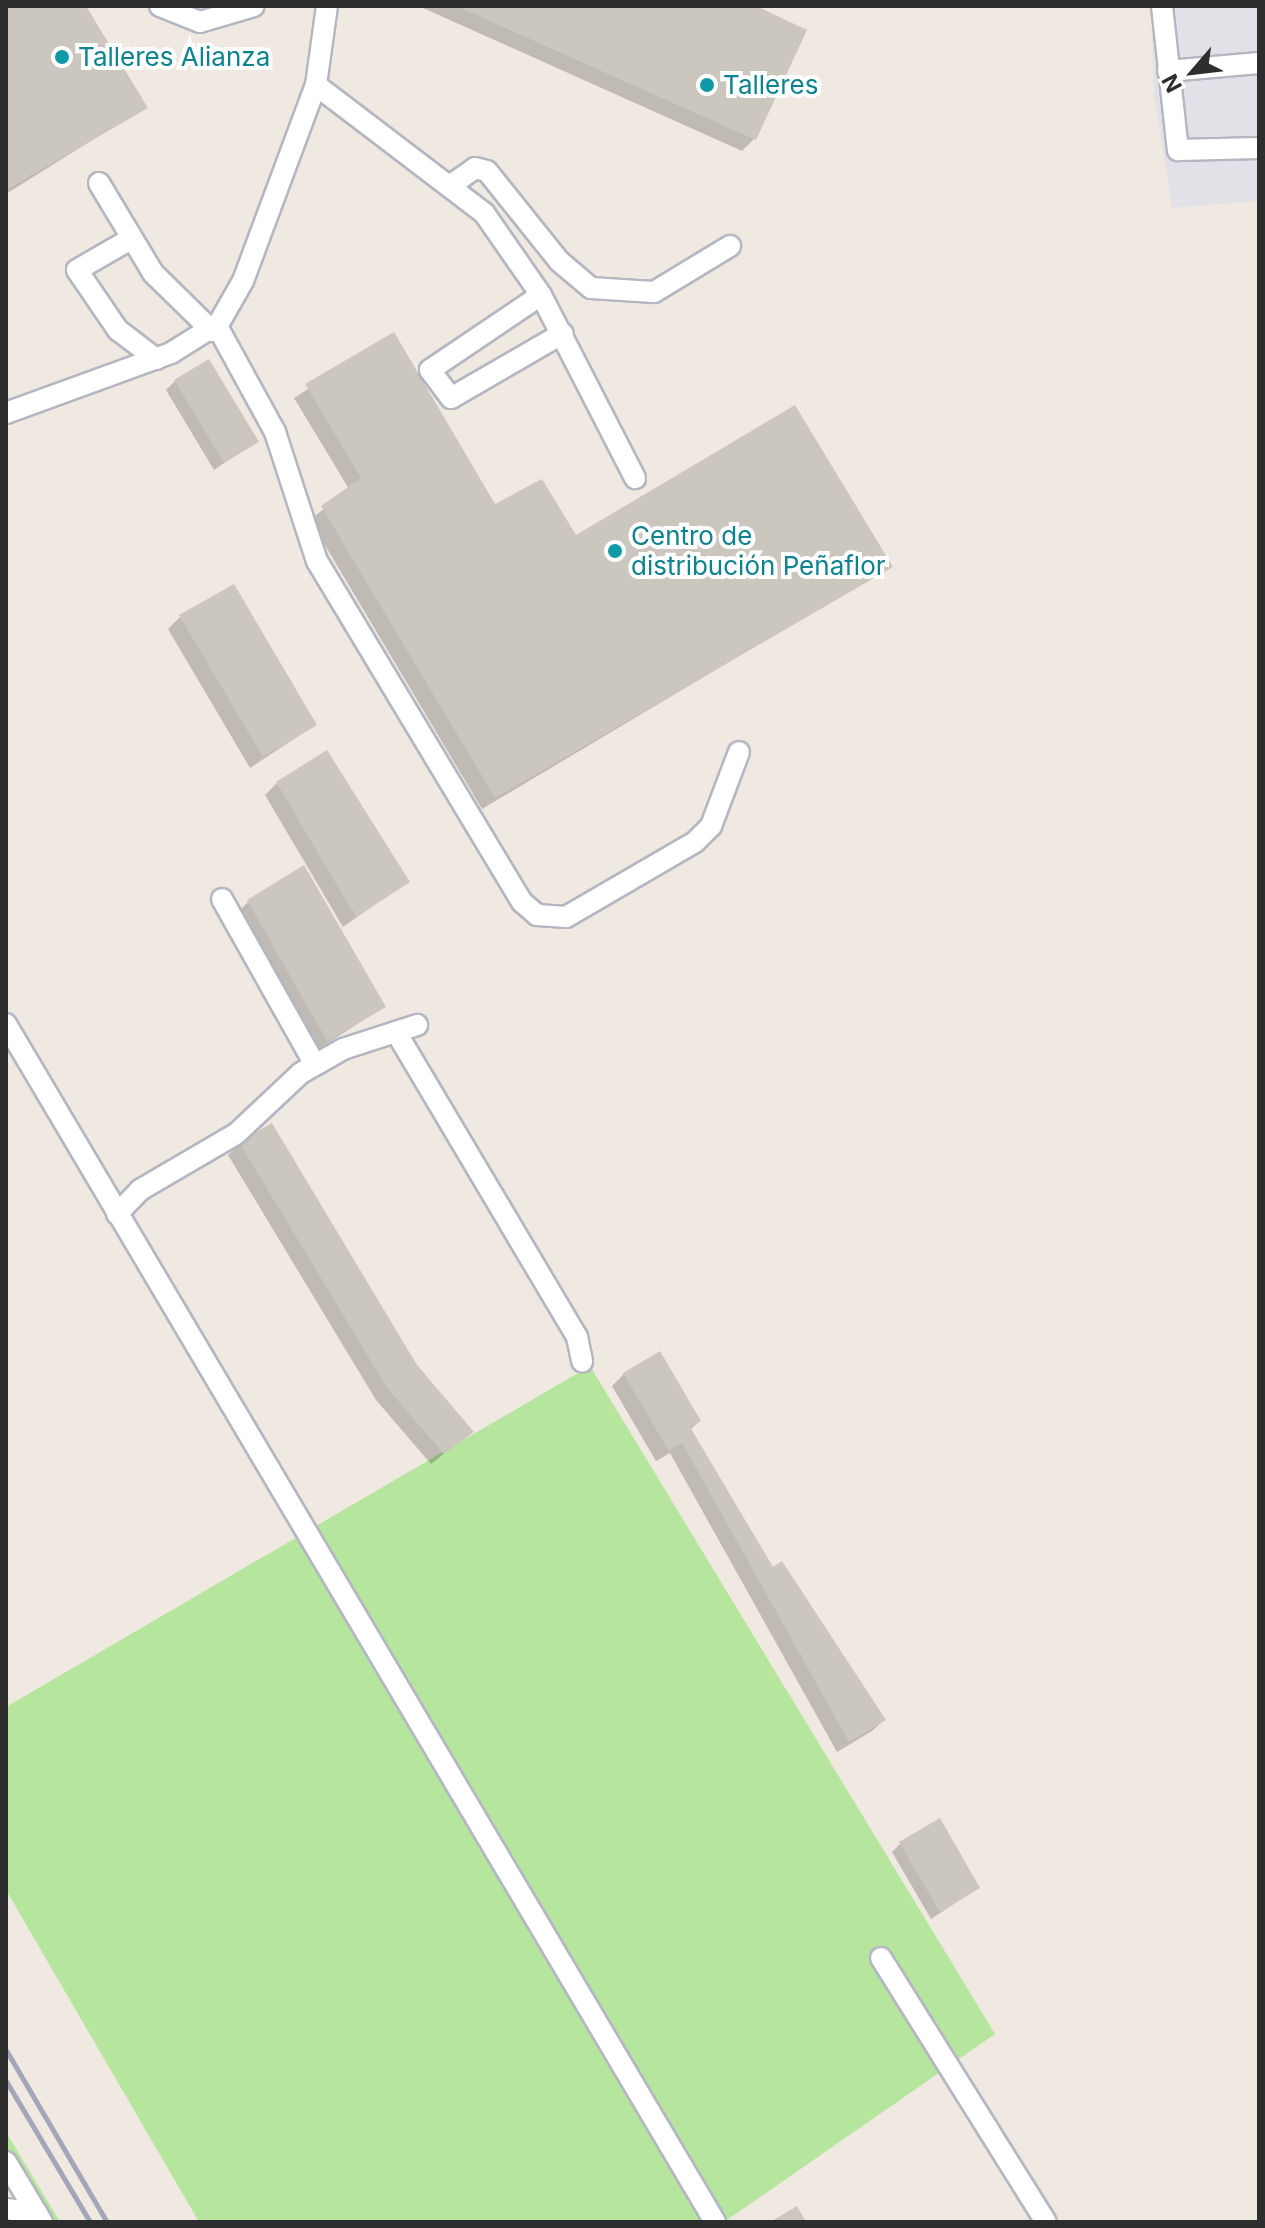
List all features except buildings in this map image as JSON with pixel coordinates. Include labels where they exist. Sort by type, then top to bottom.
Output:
[{"type":"street","points":[[160,6],[200,22],[254,6]]},
{"type":"street","points":[[200,22],[218,6]]},
{"type":"street","points":[[6,413],[156,359],[214,328],[243,281],[316,85],[327,6]]},
{"type":"street","points":[[1162,6],[1178,150],[1259,148]]},
{"type":"street","points":[[1168,71],[1259,63]]},
{"type":"street","points":[[316,85],[484,213],[541,295],[563,333],[635,478]]},
{"type":"street","points":[[451,185],[475,168],[487,171],[559,261],[591,288],[654,292],[730,246]]},
{"type":"street","points":[[99,183],[129,240],[214,328],[275,432],[317,561],[522,902],[537,915],[583,909],[695,842],[711,826],[739,752]]},
{"type":"street","points":[[129,240],[77,270],[118,330],[156,359]]},
{"type":"street","points":[[541,295],[430,364],[437,383],[451,398],[563,333]]},
{"type":"street","points":[[222,899],[315,1065]]},
{"type":"street","points":[[6,1024],[715,2222]]},
{"type":"street","points":[[117,1214],[140,1190],[236,1134],[315,1065],[417,1025]]},
{"type":"street","points":[[396,1032],[577,1337],[582,1361]]},
{"type":"street","points":[[881,1958],[1046,2222]]},
{"type":"street","points":[[6,2162],[40,2218]]},
{"type":"street","points":[[6,2209],[40,2218]]},
{"type":"shaded area","points":[[1151,6],[1259,6],[1259,201],[1172,208],[1154,96]]},
{"type":"green space","points":[[590,1366],[995,2034],[724,2222],[199,2222],[6,1890],[6,1707]]},
{"type":"green space","points":[[6,2132],[60,2222],[50,2222],[6,2148]]},
{"type":"railway","points":[[6,2050],[107,2222]]},
{"type":"railway","points":[[6,2081],[90,2222]]},
{"type":"place","name":"Talleres Alianza","points":[[62,57]]},
{"type":"place","name":"Talleres","points":[[707,85]]},
{"type":"place","name":"Centro de distribución Peñaflor","points":[[615,551]]}]
